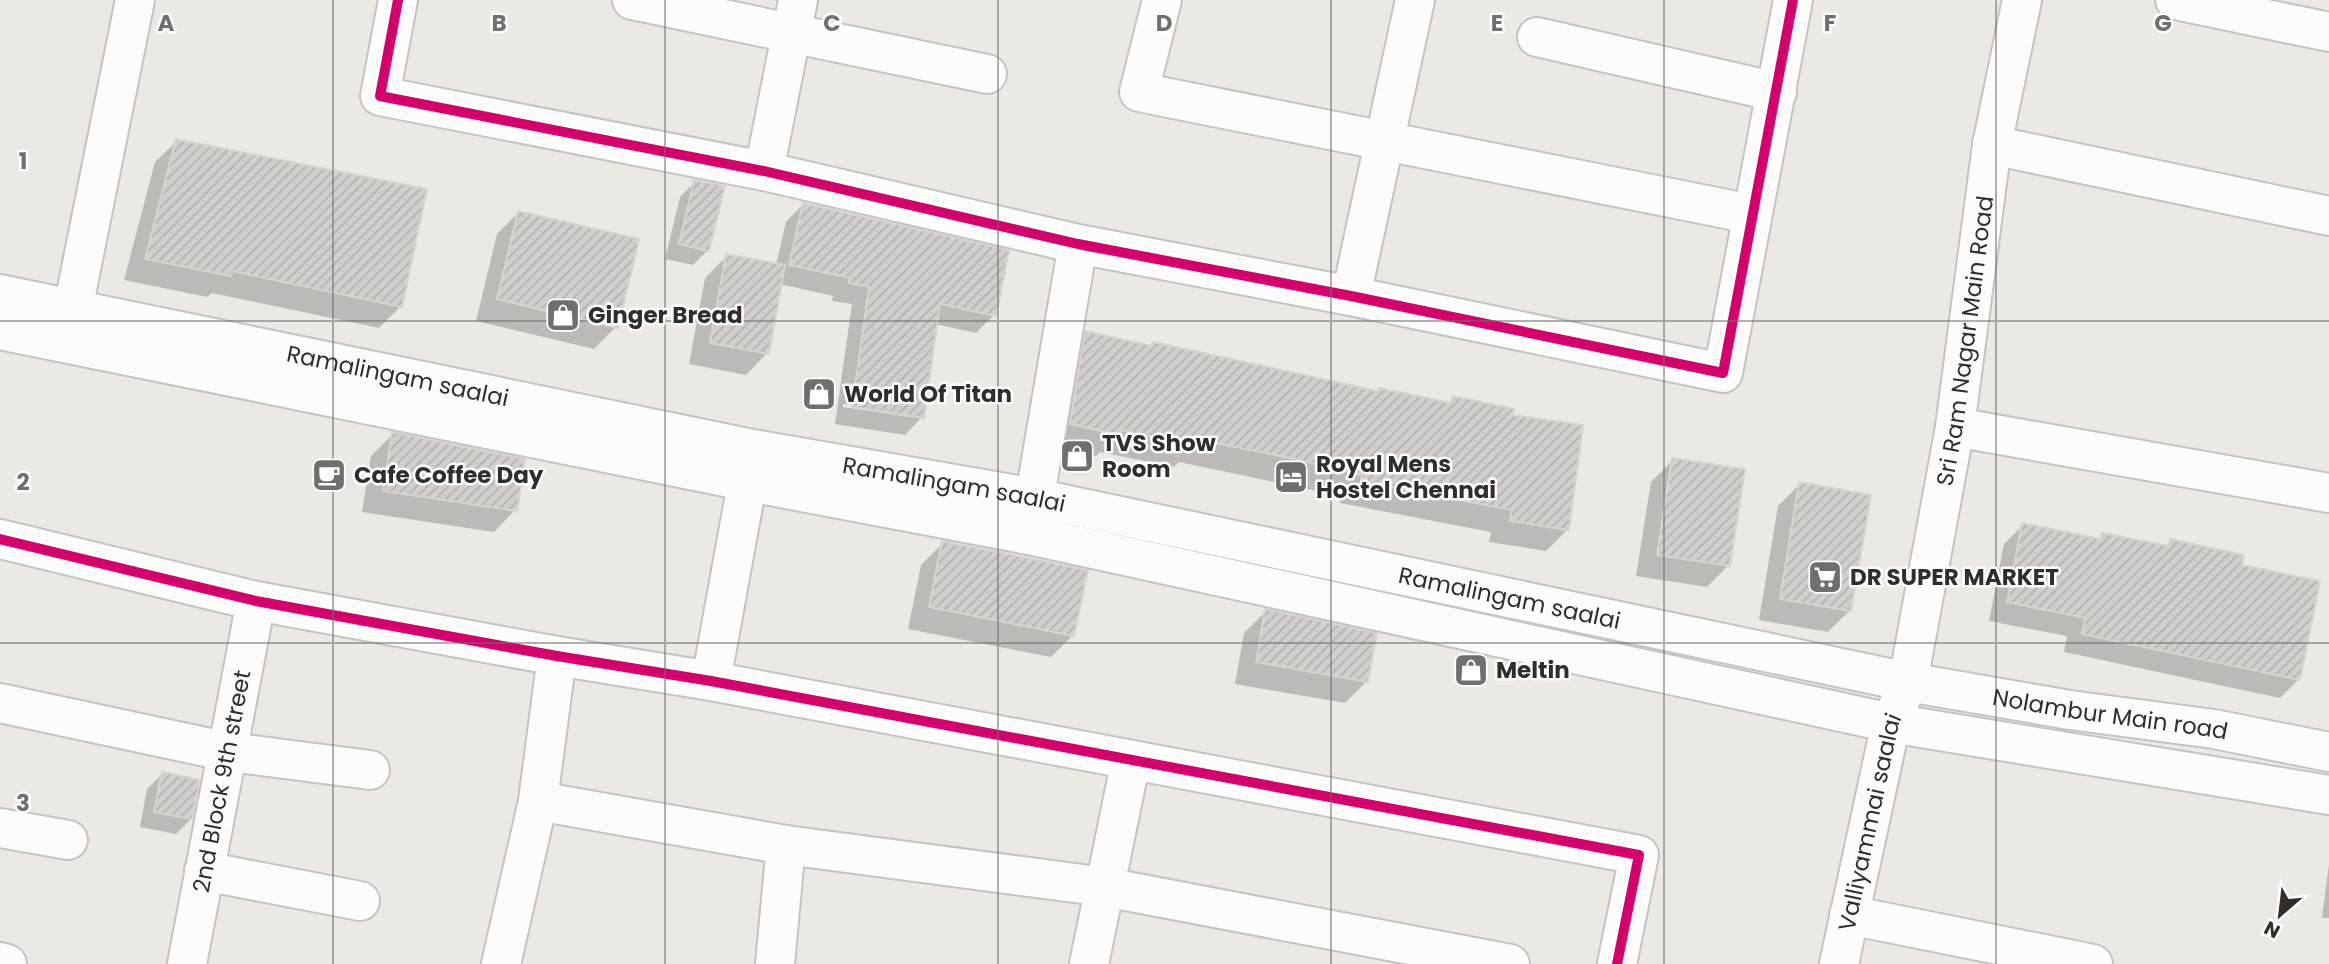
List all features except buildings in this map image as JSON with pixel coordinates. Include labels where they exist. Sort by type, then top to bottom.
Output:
[{"type":"street","points":[[69,327],[135,0]]},
{"type":"street","points":[[398,0],[380,96],[764,171],[1078,244],[1351,296],[1723,373],[1793,0]]},
{"type":"street","points":[[632,0],[795,17],[987,74]]},
{"type":"street","points":[[1162,0],[1139,92],[1751,214]]},
{"type":"street","points":[[1351,296],[1415,0]]},
{"type":"street","name":"Sri Ram Nagar Main Road","points":[[1908,682],[1955,426],[1992,145],[2022,0]]},
{"type":"street","points":[[2175,0],[2329,33]]},
{"type":"street","points":[[764,171],[795,17]]},
{"type":"street","points":[[1537,37],[1777,92]]},
{"type":"street","points":[[1992,145],[2329,216]]},
{"type":"street","points":[[1032,516],[1078,244]]},
{"type":"street","points":[[0,295],[69,327],[751,465],[1032,516],[1308,594],[1891,723],[2329,795]]},
{"type":"street","points":[[0,330],[69,327]]},
{"type":"street","points":[[1955,426],[2329,493]]},
{"type":"street","points":[[711,681],[751,465]]},
{"type":"street","name":"Ramalingam saalai","points":[[1032,516],[1313,555],[1908,682]]},
{"type":"street","points":[[0,538],[256,601],[711,681],[1639,855],[1617,964]]},
{"type":"street","points":[[1308,594],[1313,555]]},
{"type":"street","name":"2nd Block 9th street","points":[[187,964],[256,601]]},
{"type":"street","points":[[501,964],[538,801],[557,656]]},
{"type":"street","name":"Valliyammai saalai","points":[[1839,964],[1891,723],[1908,682]]},
{"type":"street","name":"Nolambur Main road","points":[[1908,682],[2070,710],[2214,729],[2321,750]]},
{"type":"street","points":[[0,704],[229,752],[370,770]]},
{"type":"street","points":[[1090,964],[1131,760]]},
{"type":"street","points":[[538,801],[786,845],[1105,887],[1510,964]]},
{"type":"street","points":[[0,828],[68,840]]},
{"type":"street","points":[[775,964],[786,845]]},
{"type":"street","points":[[205,871],[360,901]]},
{"type":"street","points":[[1849,915],[1987,954],[2093,964]]},
{"type":"street","points":[[0,962],[7,964]]},
{"type":"cycle path","points":[[398,0],[380,96],[764,171],[1078,244],[1351,296],[1723,373],[1793,0]]},
{"type":"cycle path","points":[[0,539],[256,601],[711,681],[1639,855],[1617,964]]},
{"type":"place","name":"Ginger Bread","points":[[563,315]]},
{"type":"place","name":"World Of Titan","points":[[819,394]]},
{"type":"place","name":"TVS Show Room","points":[[1077,456]]},
{"type":"place","name":"Cafe Coffee Day","points":[[329,475]]},
{"type":"place","name":"Royal Mens Hostel Chennai","points":[[1291,477]]},
{"type":"place","name":"DR SUPER MARKET","points":[[1825,577]]},
{"type":"place","name":"Meltin","points":[[1471,670]]}]
